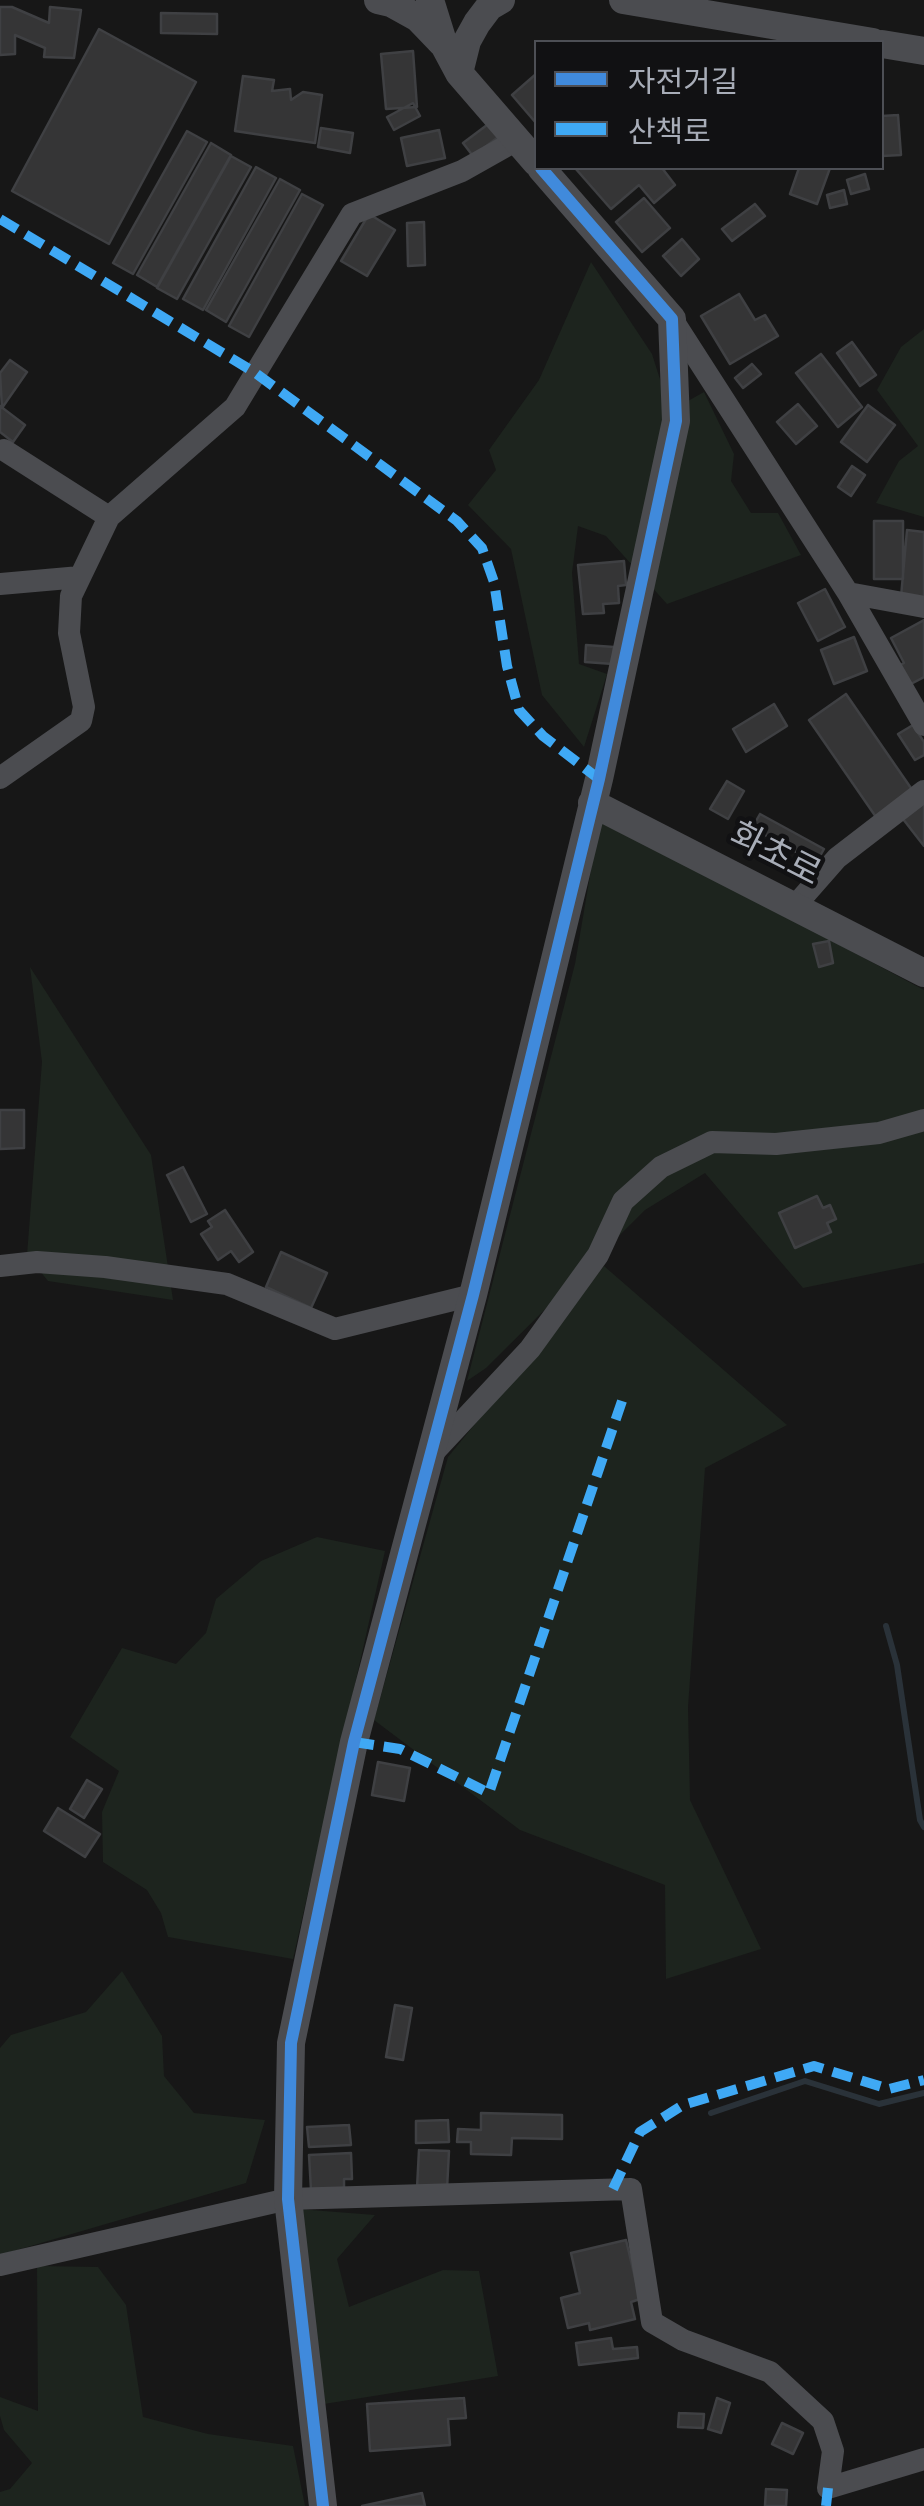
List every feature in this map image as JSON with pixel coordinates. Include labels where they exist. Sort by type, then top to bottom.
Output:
[{"type":"street","points":[[378,0],[418,18],[444,45]]},
{"type":"street","points":[[430,0],[444,45],[459,73],[534,159]]},
{"type":"street","points":[[459,73],[467,41],[477,22],[489,7],[502,0]]},
{"type":"street","points":[[622,0],[861,40]]},
{"type":"street","points":[[884,44],[924,51]]},
{"type":"street","points":[[0,778],[81,721],[84,706],[68,633],[72,596],[109,517],[235,407],[352,214],[462,171],[517,140]]},
{"type":"street","points":[[543,170],[672,318],[848,594],[924,725]]},
{"type":"street","points":[[323,2506],[288,2199],[291,2043],[354,1742],[473,1295],[592,803],[676,420],[672,318]]},
{"type":"street","points":[[4,450],[109,517]]},
{"type":"street","points":[[0,584],[80,577]]},
{"type":"street","points":[[848,594],[924,608]]},
{"type":"street","points":[[794,907],[837,858],[924,791]]},
{"type":"street","name":"화초로","points":[[592,803],[924,973]]},
{"type":"street","points":[[429,1457],[530,1349],[598,1255],[623,1201],[661,1167],[712,1142],[776,1144],[879,1133],[924,1120]]},
{"type":"street","points":[[0,1266],[37,1262],[105,1266],[227,1284],[335,1329],[473,1295]]},
{"type":"street","points":[[0,2266],[288,2199],[632,2188],[652,2322],[683,2340],[770,2372],[823,2421],[833,2451],[828,2488],[924,2459]]},
{"type":"shaded area","points":[[591,262],[652,354],[670,411],[704,392],[734,454],[731,481],[751,513],[778,513],[801,555],[667,604],[606,536],[578,526],[572,573],[579,664],[607,674],[584,747],[542,695],[511,549],[468,505],[496,470],[489,450],[539,380]]},
{"type":"shaded area","points":[[924,329],[924,517],[876,503],[899,461],[918,446],[877,390],[901,347]]},
{"type":"shaded area","points":[[600,817],[924,990],[924,1263],[803,1288],[705,1173],[645,1210],[486,1368],[467,1381],[575,964]]},
{"type":"shaded area","points":[[30,967],[151,1155],[173,1300],[48,1281],[27,1255],[42,1062]]},
{"type":"shaded area","points":[[604,1266],[787,1425],[705,1468],[688,1707],[690,1800],[761,1949],[666,1979],[665,1885],[520,1830],[374,1720],[448,1457]]},
{"type":"shaded area","points":[[317,1537],[385,1551],[293,1959],[168,1937],[161,1913],[147,1890],[103,1862],[102,1812],[119,1771],[70,1737],[122,1648],[176,1664],[206,1633],[216,1599],[261,1561]]},
{"type":"shaded area","points":[[122,1971],[162,2036],[164,2076],[194,2113],[265,2120],[246,2183],[0,2255],[0,2048],[11,2035],[86,2012]]},
{"type":"shaded area","points":[[298,2209],[375,2215],[337,2259],[349,2307],[443,2270],[479,2271],[498,2376],[324,2404]]},
{"type":"shaded area","points":[[37,2266],[98,2267],[126,2305],[143,2417],[208,2434],[293,2446],[305,2506],[0,2506],[0,2492],[10,2489],[32,2463],[4,2430],[0,2397],[38,2411]]},
{"type":"building","points":[[0,7],[12,7],[49,23],[50,7],[81,10],[74,58],[44,57],[45,48],[15,35],[15,54],[0,55]]},
{"type":"building","points":[[161,13],[217,14],[217,34],[161,33]]},
{"type":"building","points":[[99,29],[196,82],[109,244],[12,191]]},
{"type":"building","points":[[413,51],[417,107],[386,109],[381,54]]},
{"type":"building","points":[[243,76],[274,80],[272,91],[290,89],[291,100],[303,92],[322,95],[315,143],[235,131]]},
{"type":"building","points":[[534,76],[534,121],[512,95]]},
{"type":"building","points":[[413,103],[420,116],[394,130],[387,117]]},
{"type":"building","points":[[898,115],[901,155],[884,156],[884,116]]},
{"type":"building","points":[[491,122],[501,135],[473,156],[463,143]]},
{"type":"building","points":[[321,128],[353,133],[350,153],[318,147]]},
{"type":"building","points":[[439,130],[445,158],[407,166],[401,138]]},
{"type":"building","points":[[187,131],[207,142],[133,274],[113,263]]},
{"type":"building","points":[[211,143],[231,155],[157,287],[137,275]]},
{"type":"building","points":[[231,156],[251,167],[177,299],[157,288]]},
{"type":"building","points":[[256,167],[276,178],[203,310],[183,299]]},
{"type":"building","points":[[577,170],[664,170],[675,185],[654,203],[639,185],[611,209]]},
{"type":"building","points":[[798,170],[829,170],[817,204],[790,194]]},
{"type":"building","points":[[865,174],[869,189],[851,194],[847,180]]},
{"type":"building","points":[[280,179],[300,190],[226,322],[206,310]]},
{"type":"building","points":[[844,190],[847,204],[830,208],[827,195]]},
{"type":"building","points":[[302,194],[323,205],[249,337],[229,326]]},
{"type":"building","points":[[644,198],[670,228],[642,252],[616,222]]},
{"type":"building","points":[[755,204],[765,216],[732,241],[722,229]]},
{"type":"building","points":[[369,214],[395,230],[367,276],[341,261]]},
{"type":"building","points":[[424,222],[425,265],[408,266],[407,223]]},
{"type":"building","points":[[682,239],[699,259],[681,276],[663,256]]},
{"type":"building","points":[[739,294],[755,320],[765,315],[778,336],[730,364],[701,316]]},
{"type":"building","points":[[852,342],[876,375],[860,386],[837,353]]},
{"type":"building","points":[[821,354],[862,407],[838,427],[796,373]]},
{"type":"building","points":[[10,360],[27,372],[2,408],[0,373]]},
{"type":"building","points":[[752,364],[761,374],[743,388],[735,378]]},
{"type":"building","points":[[798,404],[817,426],[796,444],[777,422]]},
{"type":"building","points":[[868,405],[895,425],[867,462],[841,442]]},
{"type":"building","points":[[0,406],[25,425],[13,442],[0,432]]},
{"type":"building","points":[[852,466],[865,475],[851,496],[838,487]]},
{"type":"building","points":[[874,521],[903,521],[903,579],[874,579]]},
{"type":"building","points":[[907,530],[924,532],[924,599],[901,597]]},
{"type":"building","points":[[624,561],[626,585],[618,586],[619,603],[603,604],[604,613],[583,614],[578,565]]},
{"type":"building","points":[[825,589],[845,627],[818,641],[798,603]]},
{"type":"building","points":[[924,620],[924,677],[909,685],[898,666],[904,663],[891,638]]},
{"type":"building","points":[[854,637],[867,671],[834,684],[821,650]]},
{"type":"building","points":[[586,645],[614,647],[613,664],[585,662]]},
{"type":"building","points":[[846,694],[913,791],[876,817],[809,720]]},
{"type":"building","points":[[774,704],[787,726],[746,752],[733,729]]},
{"type":"building","points":[[913,725],[924,742],[924,755],[915,760],[898,734]]},
{"type":"building","points":[[727,781],[744,791],[728,819],[710,809]]},
{"type":"building","points":[[924,802],[924,846],[903,819]]},
{"type":"building","points":[[760,814],[824,849],[816,863],[752,828]]},
{"type":"building","points":[[829,941],[833,963],[819,967],[813,944]]},
{"type":"building","points":[[0,1110],[24,1110],[24,1148],[0,1149]]},
{"type":"building","points":[[183,1167],[207,1214],[191,1222],[167,1175]]},
{"type":"building","points":[[817,1196],[823,1208],[830,1205],[836,1219],[827,1223],[831,1232],[795,1248],[779,1213]]},
{"type":"building","points":[[225,1210],[253,1252],[239,1262],[231,1251],[218,1260],[201,1234],[212,1227],[208,1221]]},
{"type":"building","points":[[281,1252],[327,1273],[311,1308],[266,1287]]},
{"type":"building","points":[[378,1762],[410,1768],[404,1801],[372,1795]]},
{"type":"building","points":[[87,1780],[102,1789],[84,1818],[70,1809]]},
{"type":"building","points":[[58,1808],[100,1834],[85,1857],[44,1831]]},
{"type":"building","points":[[395,2005],[412,2008],[403,2060],[386,2057]]},
{"type":"building","points":[[481,2113],[562,2115],[562,2139],[512,2138],[511,2155],[471,2154],[471,2142],[457,2142],[458,2129],[481,2130]]},
{"type":"building","points":[[448,2120],[449,2142],[416,2143],[416,2121]]},
{"type":"building","points":[[349,2125],[351,2145],[309,2147],[307,2127]]},
{"type":"building","points":[[419,2150],[449,2151],[447,2189],[417,2188]]},
{"type":"building","points":[[351,2153],[352,2179],[344,2179],[344,2188],[311,2190],[309,2155]]},
{"type":"building","points":[[626,2240],[640,2299],[631,2302],[635,2319],[590,2330],[589,2323],[568,2328],[561,2298],[580,2293],[571,2253]]},
{"type":"building","points":[[611,2338],[613,2349],[637,2347],[638,2358],[579,2365],[576,2343]]},
{"type":"building","points":[[464,2398],[466,2418],[448,2419],[450,2445],[370,2451],[367,2404]]},
{"type":"building","points":[[717,2398],[730,2403],[721,2433],[708,2429]]},
{"type":"building","points":[[679,2413],[704,2414],[703,2428],[678,2427]]},
{"type":"building","points":[[782,2423],[803,2433],[793,2454],[772,2444]]},
{"type":"building","points":[[766,2489],[787,2490],[786,2506],[765,2506]]},
{"type":"building","points":[[422,2493],[425,2506],[362,2506]]},
{"type":"waterway","points":[[886,1626],[897,1665],[924,1827]]},
{"type":"waterway","points":[[711,2113],[805,2081],[879,2104],[924,2093]]},
{"type":"marked path","points":[[0,219],[254,372],[457,521],[482,548],[494,582],[507,666],[519,710],[543,736],[599,779]]},
{"type":"marked path","points":[[354,1742],[400,1749],[489,1793],[622,1401]]},
{"type":"marked path","points":[[613,2189],[640,2132],[683,2105],[814,2066],[889,2089],[924,2080]]},
{"type":"marked path","points":[[826,2506],[828,2488]]},
{"type":"cycle path","points":[[323,2506],[288,2199],[291,2043],[354,1742],[473,1295],[599,779],[676,421],[672,319],[543,170]]}]
